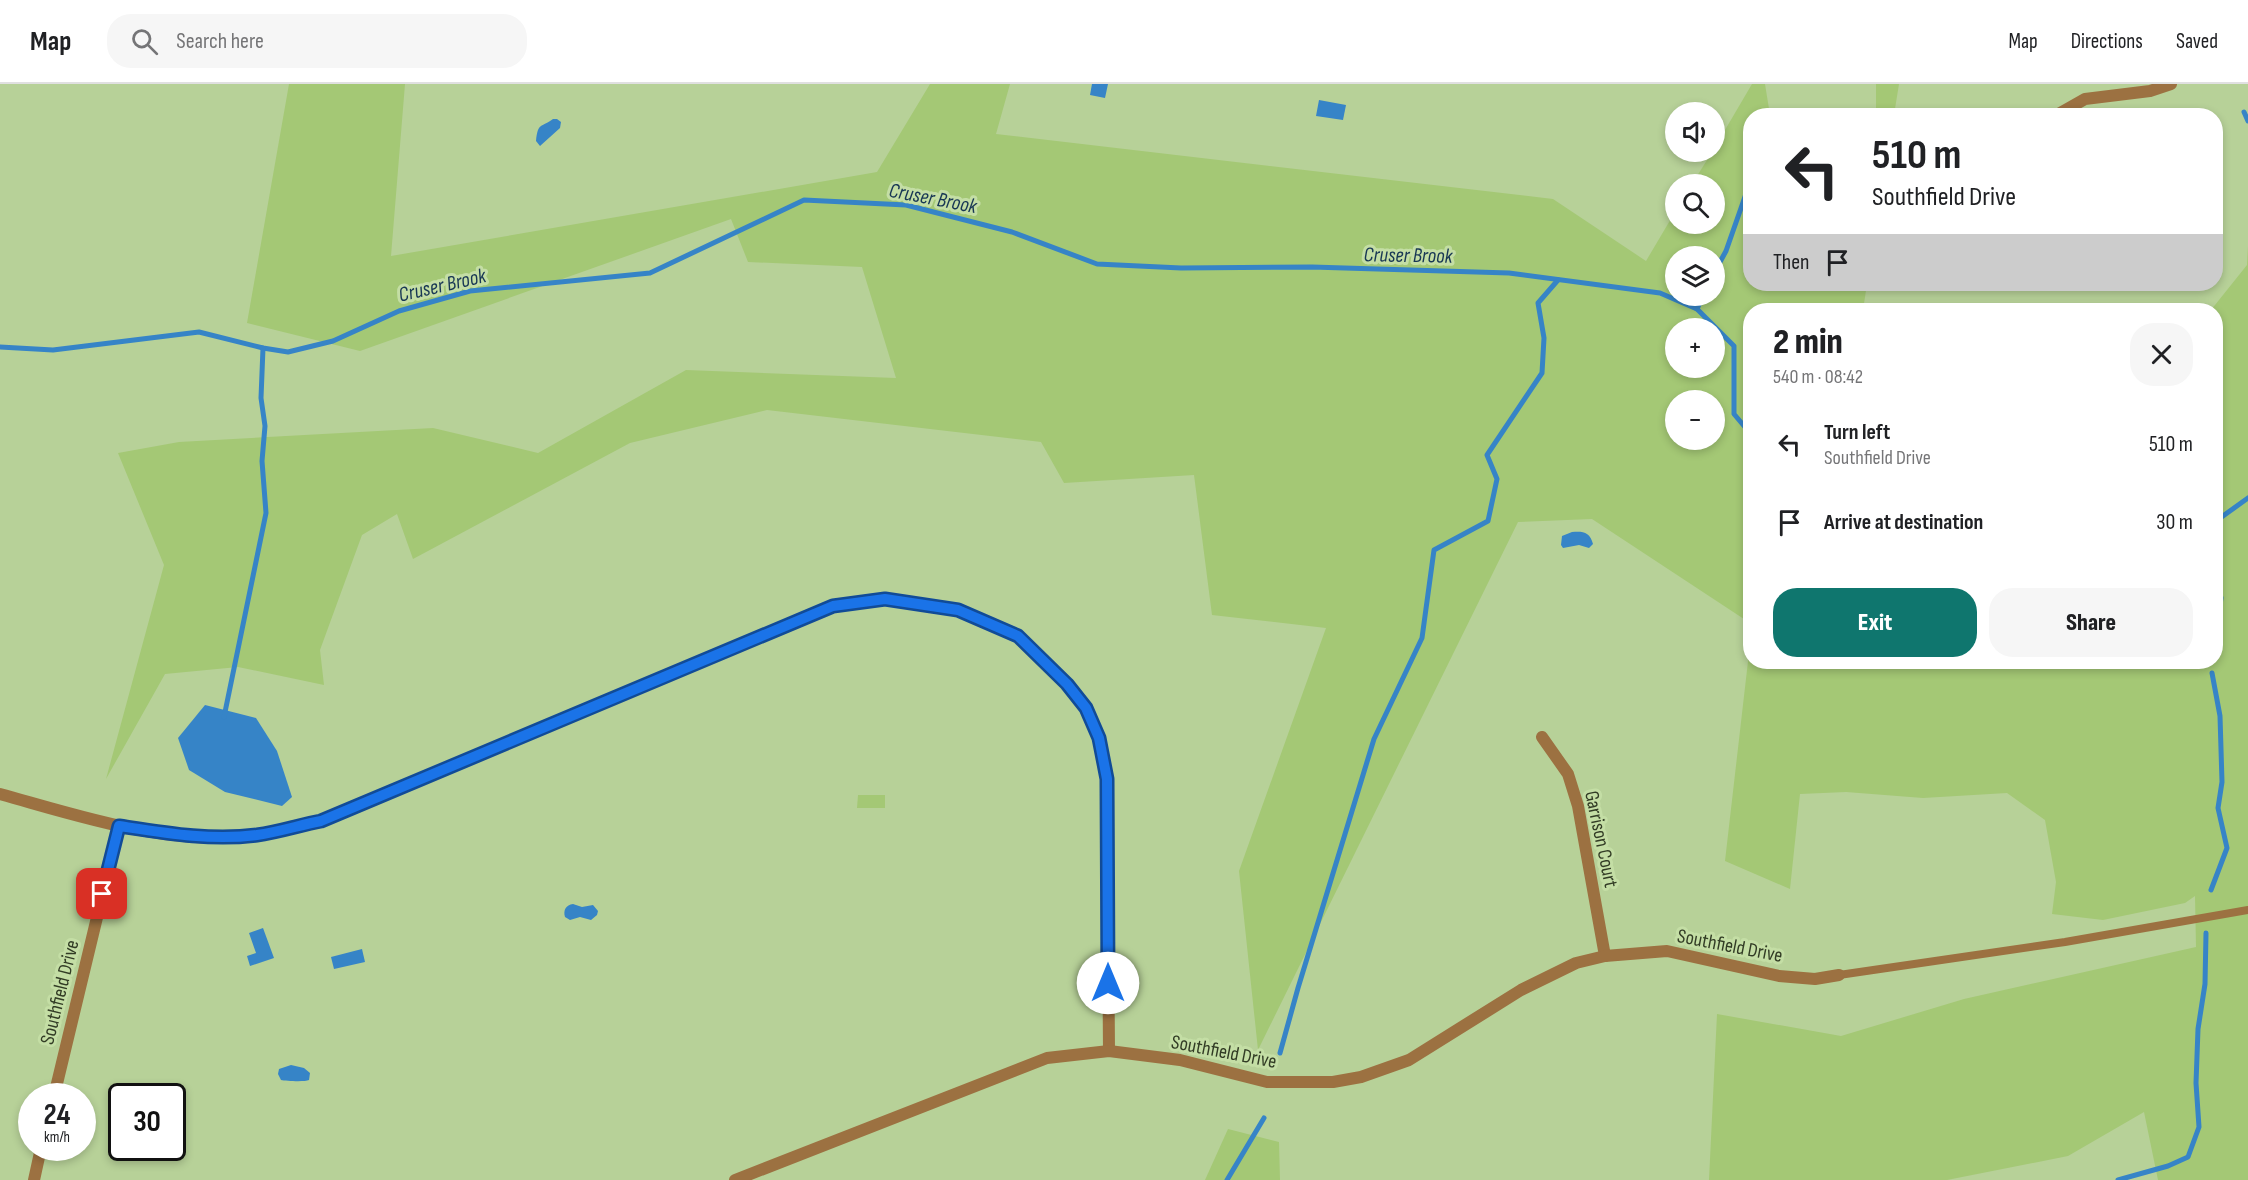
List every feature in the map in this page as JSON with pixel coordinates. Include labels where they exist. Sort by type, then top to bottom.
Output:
[{"type":"street","points":[[2069,108],[2085,99],[2150,91],[2171,84]]},
{"type":"street","points":[[0,794],[119,826],[182,836],[258,835],[321,821],[833,606],[885,599],[958,610],[1018,636],[1067,684],[1086,708],[1099,738],[1107,779],[1109,1051]]},
{"type":"street","name":"Garrison Court","points":[[1542,737],[1568,774],[1578,806],[1605,956]]},
{"type":"street","name":"Southfield Drive","points":[[57,1083],[119,826]]},
{"type":"street","name":"Southfield Drive","points":[[735,1180],[1047,1058],[1109,1051],[1180,1060],[1267,1082],[1333,1082],[1361,1077],[1409,1060],[1521,990],[1576,963],[1605,956],[1667,951],[1779,976],[1815,979],[1839,975]]},
{"type":"street","points":[[34,1180],[38,1161]]},
{"type":"lane","points":[[1839,975],[2065,942],[2248,910]]},
{"type":"green space","points":[[289,84],[405,84],[391,256],[877,172],[930,84],[1010,84],[996,134],[1553,199],[1646,261],[1665,229],[1665,234],[1725,234],[1725,174],[1698,174],[1706,162],[1725,162],[1725,130],[1752,84],[1765,84],[1769,108],[1743,108],[1743,291],[1866,291],[1864,303],[1743,303],[1743,618],[1592,519],[1518,522],[1258,1050],[1239,871],[1326,628],[1212,615],[1194,475],[1064,483],[1041,442],[767,410],[630,443],[413,559],[397,514],[362,535],[320,650],[324,685],[238,667],[165,674],[106,779],[164,565],[118,453],[179,442],[433,428],[538,453],[686,370],[896,378],[862,267],[748,262],[731,219],[360,351],[247,323]]},
{"type":"green space","points":[[1876,84],[1899,84],[1895,108],[1876,108]]},
{"type":"green space","points":[[2248,246],[2248,1180],[2158,1180],[2144,1112],[2068,1156],[1947,1180],[1709,1180],[1717,1014],[1841,1036],[1964,999],[2196,947],[2195,896],[2185,903],[2103,920],[2052,914],[2056,882],[2045,820],[2007,793],[1923,798],[1846,792],[1800,794],[1790,889],[1725,861],[1747,669],[2223,669],[2223,303],[2217,303],[2247,265]]},
{"type":"green space","points":[[858,795],[885,795],[885,808],[857,808]]},
{"type":"green space","points":[[1228,1129],[1279,1142],[1280,1180],[1205,1180]]},
{"type":"water","points":[[1092,84],[1108,84],[1105,98],[1090,95]]},
{"type":"water","points":[[1319,100],[1346,105],[1343,120],[1316,116]]},
{"type":"water","points":[[553,119],[561,122],[560,128],[540,146],[536,141],[539,128]]},
{"type":"water","points":[[1572,532],[1586,533],[1593,544],[1589,548],[1579,545],[1563,548],[1562,536]]},
{"type":"water","points":[[205,705],[256,718],[277,751],[292,797],[282,806],[225,792],[189,770],[178,738]]},
{"type":"water","points":[[573,904],[582,907],[593,905],[598,911],[597,915],[591,920],[580,917],[570,920],[565,917],[565,910]]},
{"type":"water","points":[[263,928],[274,958],[250,966],[247,956],[256,953],[249,933]]},
{"type":"water","points":[[362,949],[365,962],[334,969],[331,957]]},
{"type":"water","points":[[291,1065],[304,1068],[310,1073],[309,1080],[281,1080],[278,1074],[279,1069]]},
{"type":"waterway","points":[[2244,112],[2248,121]]},
{"type":"waterway","name":"Cruser Brook","points":[[0,347],[53,350],[199,332],[288,352],[333,341],[399,311],[470,291],[650,273],[804,200],[906,205],[1012,232],[1097,264],[1181,268],[1312,267],[1509,273],[1660,293],[1697,309],[1734,346],[1734,414],[1743,425]]},
{"type":"waterway","points":[[1725,253],[1743,202]]},
{"type":"waterway","points":[[1280,1053],[1374,739],[1422,638],[1434,550],[1488,521],[1497,479],[1487,455],[1542,373],[1544,338],[1538,303],[1558,280]]},
{"type":"waterway","points":[[224,717],[266,513],[262,461],[265,426],[261,398],[263,348]]},
{"type":"waterway","name":"Cruser Brook","points":[[2223,516],[2248,498]]},
{"type":"waterway","points":[[2211,890],[2227,848],[2218,808],[2222,782],[2220,716],[2212,673]]},
{"type":"waterway","points":[[2118,1180],[2168,1166],[2188,1157],[2199,1127],[2196,1083],[2198,1029],[2205,984],[2206,933]]},
{"type":"waterway","points":[[1227,1180],[1264,1118]]},
{"type":"route","points":[[102,894],[119,826],[182,836],[219,837],[258,835],[321,821],[833,606],[885,599],[958,610],[1018,636],[1067,684],[1086,708],[1099,738],[1107,779],[1108,983]]}]
